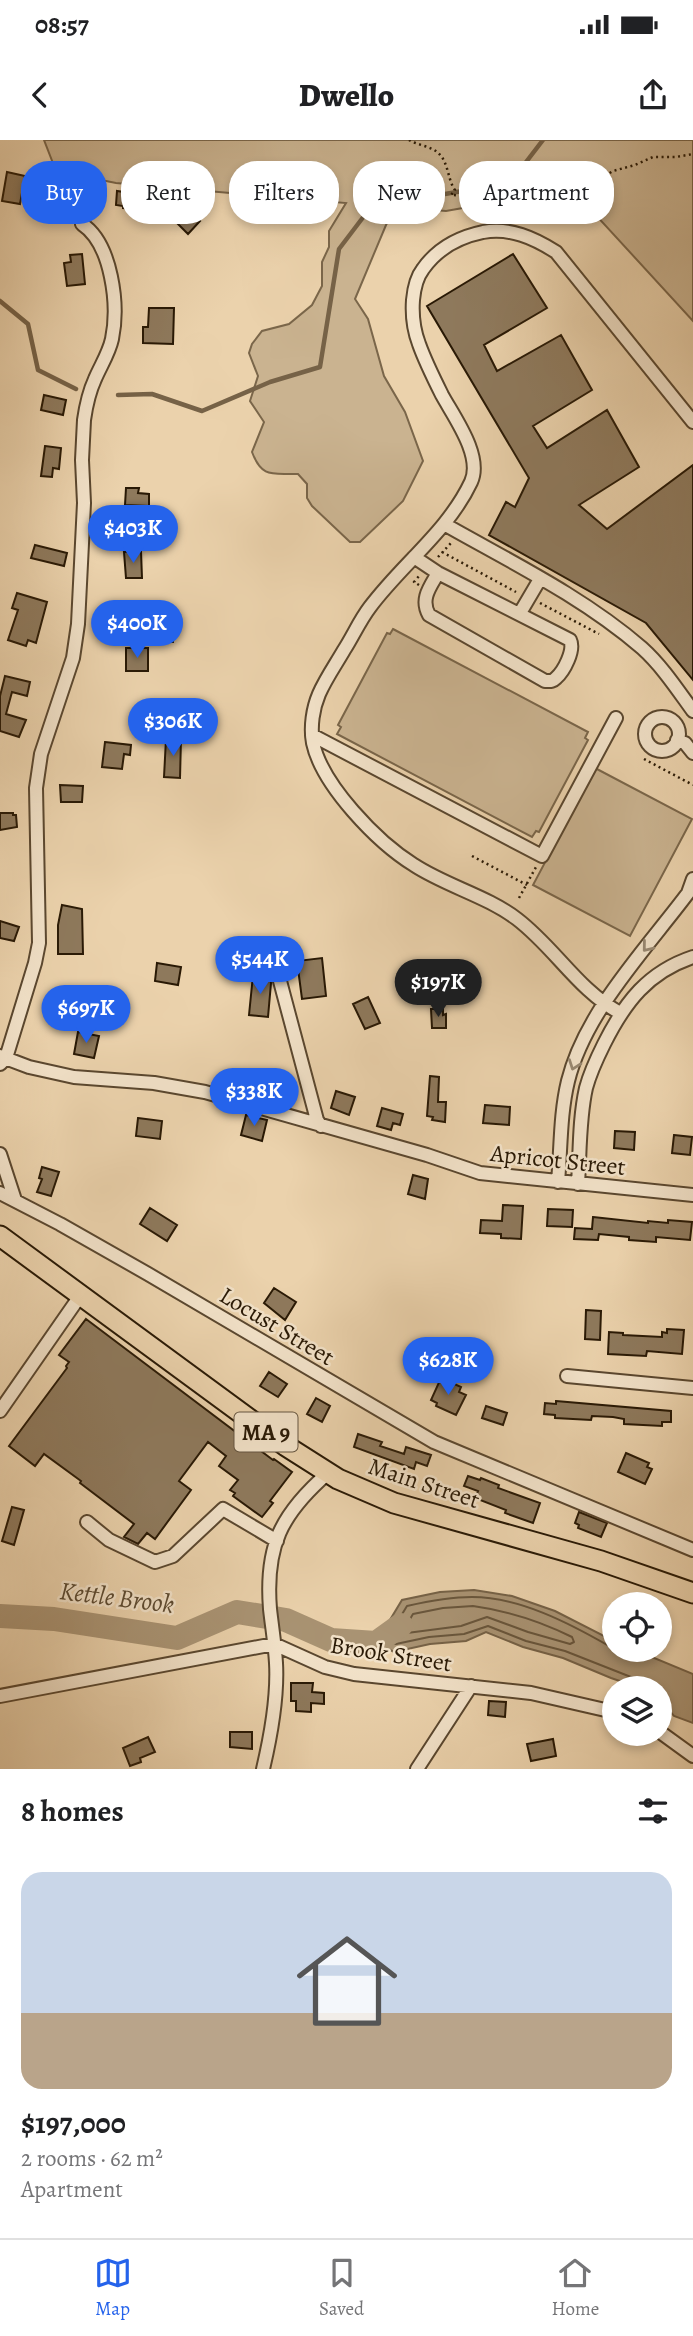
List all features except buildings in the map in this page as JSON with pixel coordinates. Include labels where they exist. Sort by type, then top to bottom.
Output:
[{"type":"highway","name":"Main Street","points":[[0,1236],[286,1446],[328,1473],[380,1499],[601,1561],[693,1593]]},
{"type":"street","points":[[2,1059],[35,963],[39,943],[36,806],[38,772],[44,744],[75,648],[81,580],[84,420],[89,395],[110,344],[114,318],[112,287],[106,258],[94,235],[83,224]]},
{"type":"street","points":[[620,1013],[581,985],[518,919],[414,866],[385,844],[342,799],[317,757],[312,735],[315,708],[320,692],[369,607],[444,524],[473,479],[472,453],[463,429],[442,394],[417,341],[413,310],[414,289],[420,272],[453,242],[491,231],[508,231],[524,235],[556,252],[693,422]]},
{"type":"street","points":[[444,524],[577,601],[643,649],[666,674],[693,711]]},
{"type":"street","points":[[414,557],[436,567],[570,640],[572,651],[557,678],[545,681],[429,615],[424,607],[425,598],[436,567]]},
{"type":"street","points":[[520,613],[540,579]]},
{"type":"street","points":[[312,735],[542,856],[616,718]]},
{"type":"street","points":[[677,740],[685,743],[693,753]]},
{"type":"street","points":[[558,1182],[568,1080],[583,1042],[622,978],[691,898],[693,879]]},
{"type":"street","points":[[272,951],[317,1120],[321,1126]]},
{"type":"street","points":[[578,1184],[586,1089],[595,1062],[627,1003],[657,973],[693,957]]},
{"type":"street","name":"Apricot Street","points":[[2,1059],[74,1077],[185,1087],[480,1173],[693,1195]]},
{"type":"street","points":[[0,1154],[15,1200]]},
{"type":"street","name":"Locust Street","points":[[0,1193],[148,1274],[410,1429],[455,1452],[693,1550]]},
{"type":"street","points":[[0,1411],[80,1296]]},
{"type":"street","points":[[567,1376],[693,1388]]},
{"type":"street","points":[[262,1769],[274,1711],[276,1664],[269,1582],[271,1559],[295,1506],[328,1473]]},
{"type":"street","points":[[88,1522],[109,1540],[155,1562],[173,1556],[223,1509],[277,1541]]},
{"type":"street","points":[[0,1696],[273,1637]]},
{"type":"street","name":"Brook Street","points":[[273,1637],[313,1662],[345,1672],[387,1679],[531,1693],[602,1709]]},
{"type":"street","points":[[417,1769],[471,1686]]},
{"type":"street","points":[[672,1741],[693,1756]]},
{"type":"path","points":[[409,140],[436,151],[450,174],[450,183],[455,190],[451,195],[475,196],[497,190],[503,197],[538,202],[548,202],[562,196],[574,198],[572,189],[583,189],[613,171],[653,157],[693,154]]},
{"type":"path","points":[[436,567],[442,552],[452,541]]},
{"type":"path","points":[[442,552],[521,594]]},
{"type":"path","points":[[537,602],[599,634]]},
{"type":"path","points":[[644,760],[693,785]]},
{"type":"path","points":[[472,856],[527,885]]},
{"type":"path","points":[[519,898],[534,870]]},
{"type":"shaded area","points":[[44,140],[693,140],[693,321],[604,224],[614,224],[614,161],[459,161],[459,209],[446,211],[445,161],[353,161],[353,224],[387,224],[355,299],[368,319],[384,376],[405,412],[423,461],[403,501],[360,542],[350,542],[312,506],[307,498],[307,484],[298,474],[269,473],[260,467],[252,452],[264,422],[250,401],[258,376],[249,353],[252,344],[262,331],[289,324],[312,305],[322,286],[322,262],[329,247],[329,231],[333,224],[339,224],[339,215],[346,203],[339,202],[339,161],[229,161],[229,193],[215,192],[215,161],[121,161],[121,183],[107,181],[107,161],[52,161]]},
{"type":"shaded area","points":[[393,629],[588,732],[585,738],[588,740],[539,832],[536,831],[532,837],[337,734],[341,727],[338,725],[387,633],[390,634]]},
{"type":"shaded area","points":[[595,768],[692,819],[630,936],[533,885]]},
{"type":"water","points":[[474,1590],[512,1596],[555,1611],[602,1635],[602,1662],[664,1662],[693,1674],[693,1723],[672,1714],[672,1676],[606,1676],[486,1632],[466,1641],[430,1644],[394,1652],[376,1643],[402,1600],[440,1592]]},
{"type":"waterway","points":[[118,395],[152,394],[202,411],[270,382],[320,367],[339,249],[380,195],[439,195],[510,183],[543,140]]},
{"type":"waterway","points":[[0,301],[28,324],[38,370],[76,389]]},
{"type":"waterway","name":"Kettle Brook","points":[[0,1616],[54,1619],[177,1638],[237,1612],[286,1620],[331,1640],[376,1643],[401,1625]]}]
